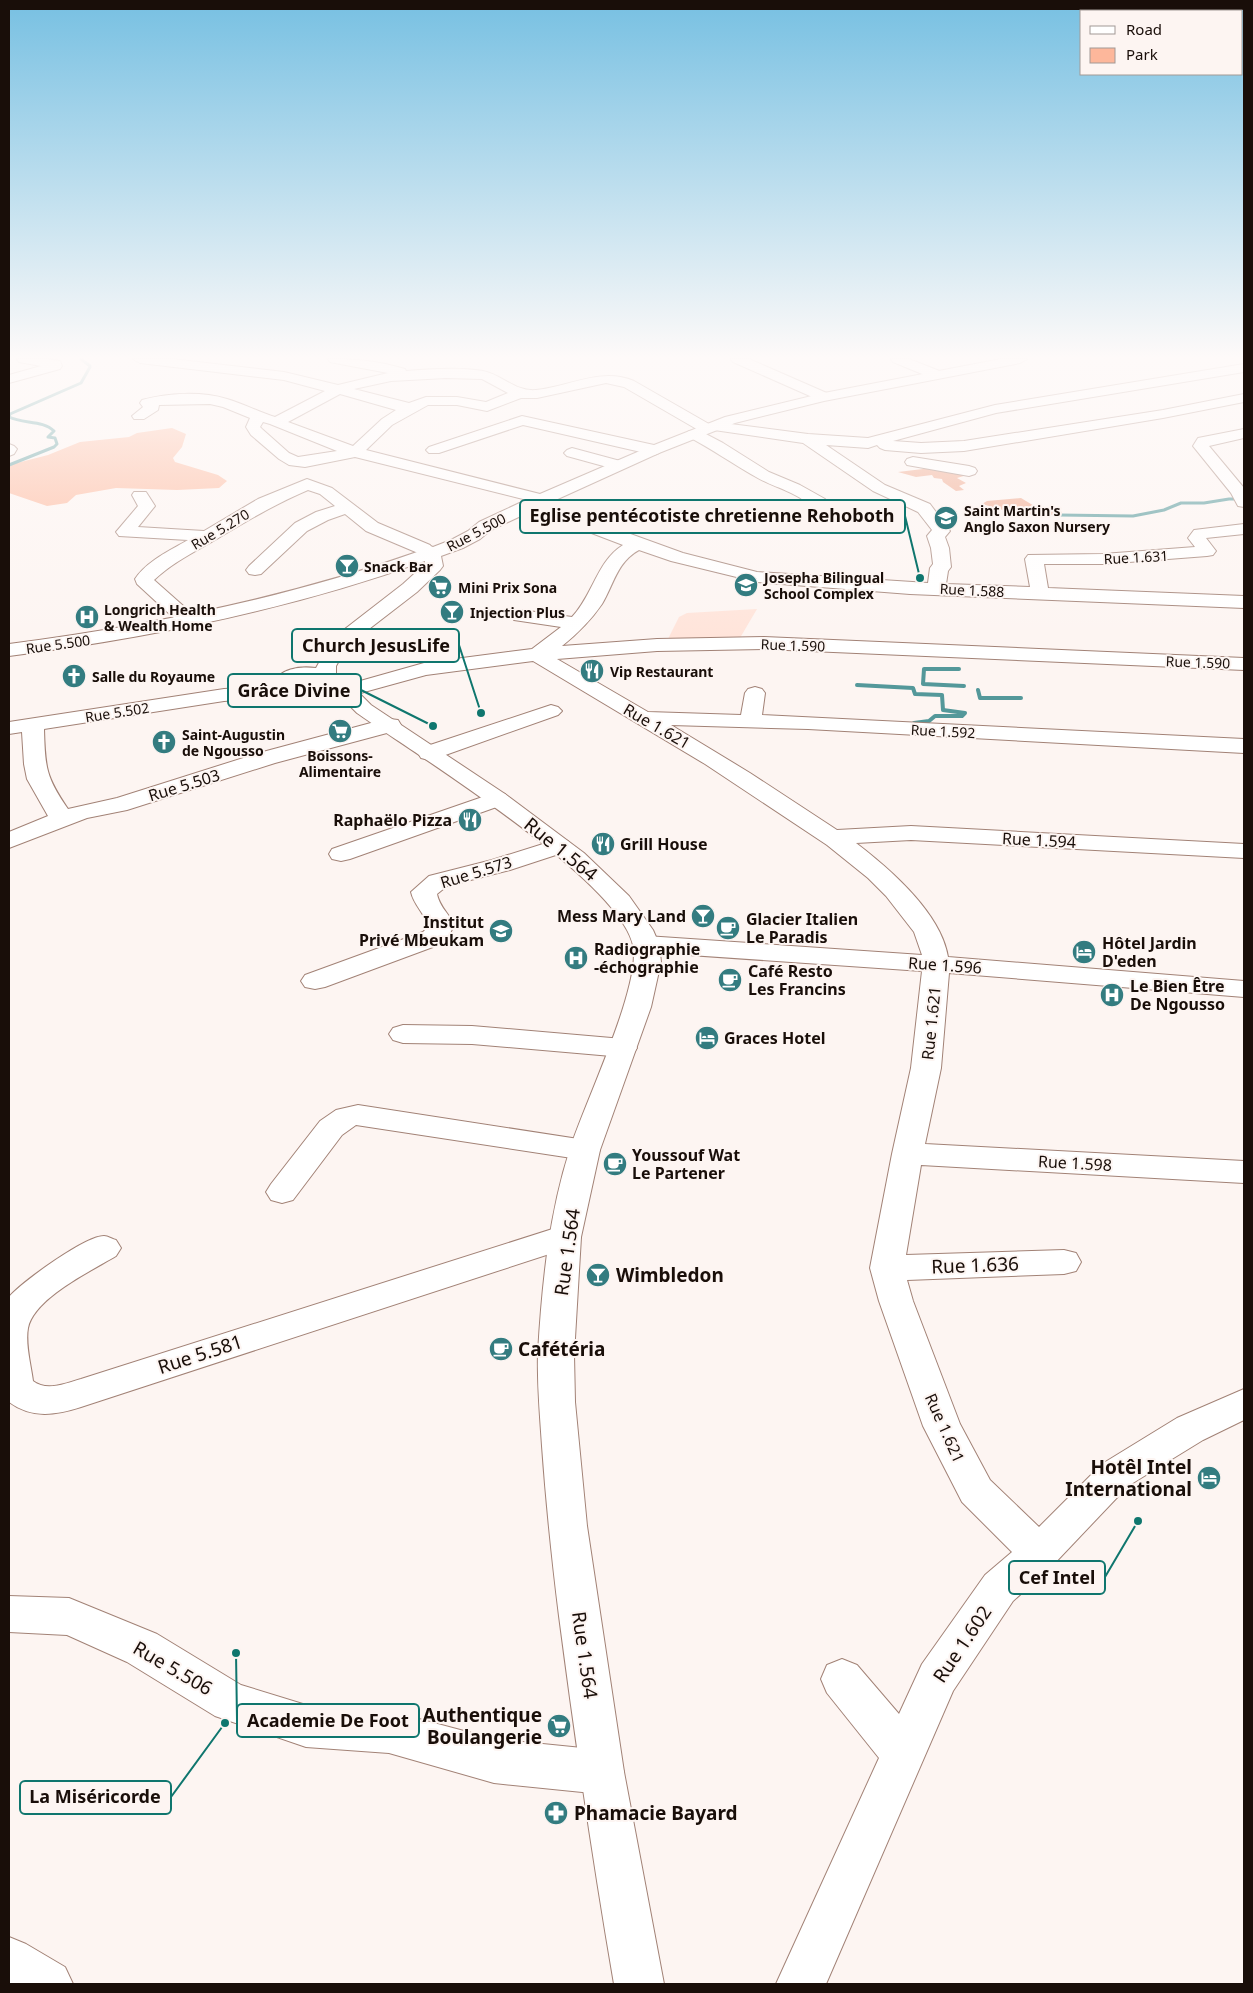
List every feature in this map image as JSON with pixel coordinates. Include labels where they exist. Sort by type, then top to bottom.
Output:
[{"type":"street","points":[[281,452],[290,459],[304,462],[355,452]]},
{"type":"street","points":[[326,452],[332,456]]},
{"type":"street","name":"Rue 1.588","points":[[355,452],[537,501],[638,544],[757,576],[936,589],[1244,602]]},
{"type":"street","name":"Rue 5.500","points":[[9,643],[182,616],[283,596],[419,564],[474,536],[485,526],[649,452]]},
{"type":"street","points":[[727,452],[763,475],[794,488],[819,503],[826,516],[820,524],[812,526],[800,524]]},
{"type":"street","points":[[828,452],[866,477],[879,488],[924,508],[941,530],[936,536],[940,548],[942,567],[939,568],[936,589]]},
{"type":"street","points":[[893,452],[901,459],[969,470]]},
{"type":"street","points":[[1206,452],[1239,492],[1244,502]]},
{"type":"street","points":[[572,453],[618,465]]},
{"type":"street","name":"Rue 5.270","points":[[182,616],[146,584],[144,578],[160,564],[264,503],[307,484],[331,468],[332,456]]},
{"type":"street","points":[[866,477],[883,475]]},
{"type":"street","points":[[307,484],[326,492],[419,564]]},
{"type":"street","points":[[140,495],[147,506],[125,532],[209,536]]},
{"type":"street","points":[[255,570],[301,527],[322,516],[346,508]]},
{"type":"street","points":[[307,683],[329,658],[339,642],[419,564],[485,526]]},
{"type":"street","name":"Rue 1.631","points":[[1040,593],[1034,559],[1103,559],[1207,551],[1197,538],[1200,534],[1244,529]]},
{"type":"street","points":[[545,649],[576,623],[593,602],[609,567],[617,557],[622,552],[638,544]]},
{"type":"street","points":[[283,596],[419,564]]},
{"type":"street","name":"Rue 5.500","points":[[9,650],[79,642],[222,616],[283,596]]},
{"type":"street","points":[[521,616],[576,623]]},
{"type":"street","points":[[545,649],[617,632]]},
{"type":"street","name":"Rue 1.590","points":[[366,708],[424,669],[545,649],[764,643],[1244,664]]},
{"type":"street","name":"Rue 1.621","points":[[545,649],[642,718],[701,752],[834,837],[880,877],[911,909],[928,933],[935,951],[936,964],[926,1068],[907,1154],[887,1268],[899,1310],[942,1426],[976,1491],[1039,1553]]},
{"type":"street","name":"Rue 5.502","points":[[9,728],[307,683]]},
{"type":"street","name":"Rue 1.564","points":[[307,683],[366,708],[497,799],[559,846],[600,880],[620,901],[640,930],[646,944],[648,962],[637,1006],[585,1150],[565,1237],[556,1355],[557,1402],[567,1526],[602,1772],[639,1984]]},
{"type":"street","points":[[750,722],[755,693]]},
{"type":"street","name":"Rue 5.503","points":[[9,841],[62,820],[110,805],[119,805],[282,754],[366,708]]},
{"type":"street","points":[[430,754],[551,711]]},
{"type":"street","name":"Rue 1.592","points":[[642,718],[1244,746]]},
{"type":"street","points":[[33,724],[34,759],[40,786],[57,807],[62,820]]},
{"type":"street","points":[[341,854],[497,799]]},
{"type":"street","name":"Rue 1.594","points":[[834,837],[911,833],[1244,851]]},
{"type":"street","name":"Rue 5.573","points":[[315,981],[432,938],[438,934],[442,924],[428,905],[424,892],[438,882],[559,846]]},
{"type":"street","name":"Rue 1.596","points":[[646,944],[936,964],[1244,989]]},
{"type":"street","points":[[403,1034],[472,1035],[622,1048]]},
{"type":"street","points":[[282,1192],[331,1128],[340,1120],[349,1116],[365,1116],[585,1150]]},
{"type":"street","name":"Rue 1.598","points":[[907,1154],[1244,1172]]},
{"type":"street","name":"Rue 5.581","points":[[104,1248],[45,1283],[30,1296],[16,1315],[10,1328],[16,1388],[26,1397],[41,1402],[62,1398],[565,1237]]},
{"type":"street","name":"Rue 1.636","points":[[887,1268],[1064,1262]]},
{"type":"street","name":"Rue 1.602","points":[[801,1984],[937,1678],[1000,1588],[1039,1553],[1115,1475],[1190,1429],[1244,1404]]},
{"type":"street","name":"Rue 5.506","points":[[9,1614],[69,1617],[142,1648],[230,1702],[306,1726],[389,1732],[494,1761],[602,1772]]},
{"type":"street","points":[[842,1679],[903,1753]]},
{"type":"street","points":[[9,1961],[48,1984]]},
{"type":"shaded area","points":[[931,468],[967,475],[957,478],[966,483],[959,486],[964,490],[956,491],[943,482],[942,479],[934,478],[932,475],[916,477],[898,472]]},
{"type":"shaded area","points":[[1021,498],[1036,507],[1062,512],[1061,515],[1017,514],[982,504],[987,501]]},
{"type":"shaded area","points":[[757,609],[737,643],[666,643],[679,617],[687,613]]},
{"type":"green space","points":[[55,452],[178,452],[173,458],[175,462],[218,475],[227,481],[219,488],[177,490],[116,488],[76,495],[67,503],[47,506],[9,493],[9,465]]},
{"type":"waterway","points":[[9,465],[41,452]]},
{"type":"waterway","points":[[1059,515],[1133,516],[1164,510],[1181,503],[1204,503],[1229,499],[1239,499],[1244,502]]},
{"type":"waterway","points":[[959,669],[924,669],[923,684],[964,686]]},
{"type":"waterway","points":[[857,685],[913,688],[915,694],[942,695],[943,710],[965,713],[962,716],[935,716],[929,721],[914,723]]},
{"type":"waterway","points":[[978,690],[980,698],[1021,698]]},
{"type":"place","name":"Saint Martin's Anglo Saxon Nursery","points":[[946,518]]},
{"type":"place","name":"Snack Bar","points":[[347,566]]},
{"type":"place","name":"Eglise pentécotiste chretienne Rehoboth","points":[[920,578]]},
{"type":"place","name":"Josepha Bilingual School Complex","points":[[746,585]]},
{"type":"place","name":"Mini Prix Sona","points":[[440,587]]},
{"type":"place","name":"Injection Plus","points":[[452,612]]},
{"type":"place","name":"Longrich Health & Wealth Home","points":[[87,617]]},
{"type":"place","name":"Vip Restaurant","points":[[592,671]]},
{"type":"place","name":"Salle du Royaume","points":[[74,676]]},
{"type":"place","name":"Church JesusLife","points":[[481,713]]},
{"type":"place","name":"Grâce Divine","points":[[433,726]]},
{"type":"place","name":"Boissons- Alimentaire","points":[[340,731]]},
{"type":"place","name":"Saint-Augustin de Ngousso","points":[[164,742]]},
{"type":"place","name":"Raphaëlo Pizza","points":[[470,820]]},
{"type":"place","name":"Grill House","points":[[603,844]]},
{"type":"place","name":"Mess Mary Land","points":[[703,916]]},
{"type":"place","name":"Glacier Italien Le Paradis","points":[[728,928]]},
{"type":"place","name":"Institut Privé Mbeukam","points":[[501,931]]},
{"type":"place","name":"Hôtel Jardin D'eden","points":[[1084,952]]},
{"type":"place","name":"Radiographie -échographie","points":[[576,958]]},
{"type":"place","name":"Café Resto Les Francins","points":[[730,980]]},
{"type":"place","name":"Le Bien Être De Ngousso","points":[[1112,995]]},
{"type":"place","name":"Graces Hotel","points":[[707,1038]]},
{"type":"place","name":"Youssouf Wat Le Partener","points":[[615,1164]]},
{"type":"place","name":"Wimbledon","points":[[598,1275]]},
{"type":"place","name":"Cafétéria","points":[[501,1349]]},
{"type":"place","name":"Hotêl Intel International","points":[[1209,1478]]},
{"type":"place","name":"Cef Intel","points":[[1138,1521]]},
{"type":"place","name":"Academie De Foot","points":[[236,1653]]},
{"type":"place","name":"La Miséricorde","points":[[225,1723]]},
{"type":"place","name":"Authentique Boulangerie","points":[[559,1726]]},
{"type":"place","name":"Phamacie Bayard","points":[[556,1813]]}]
